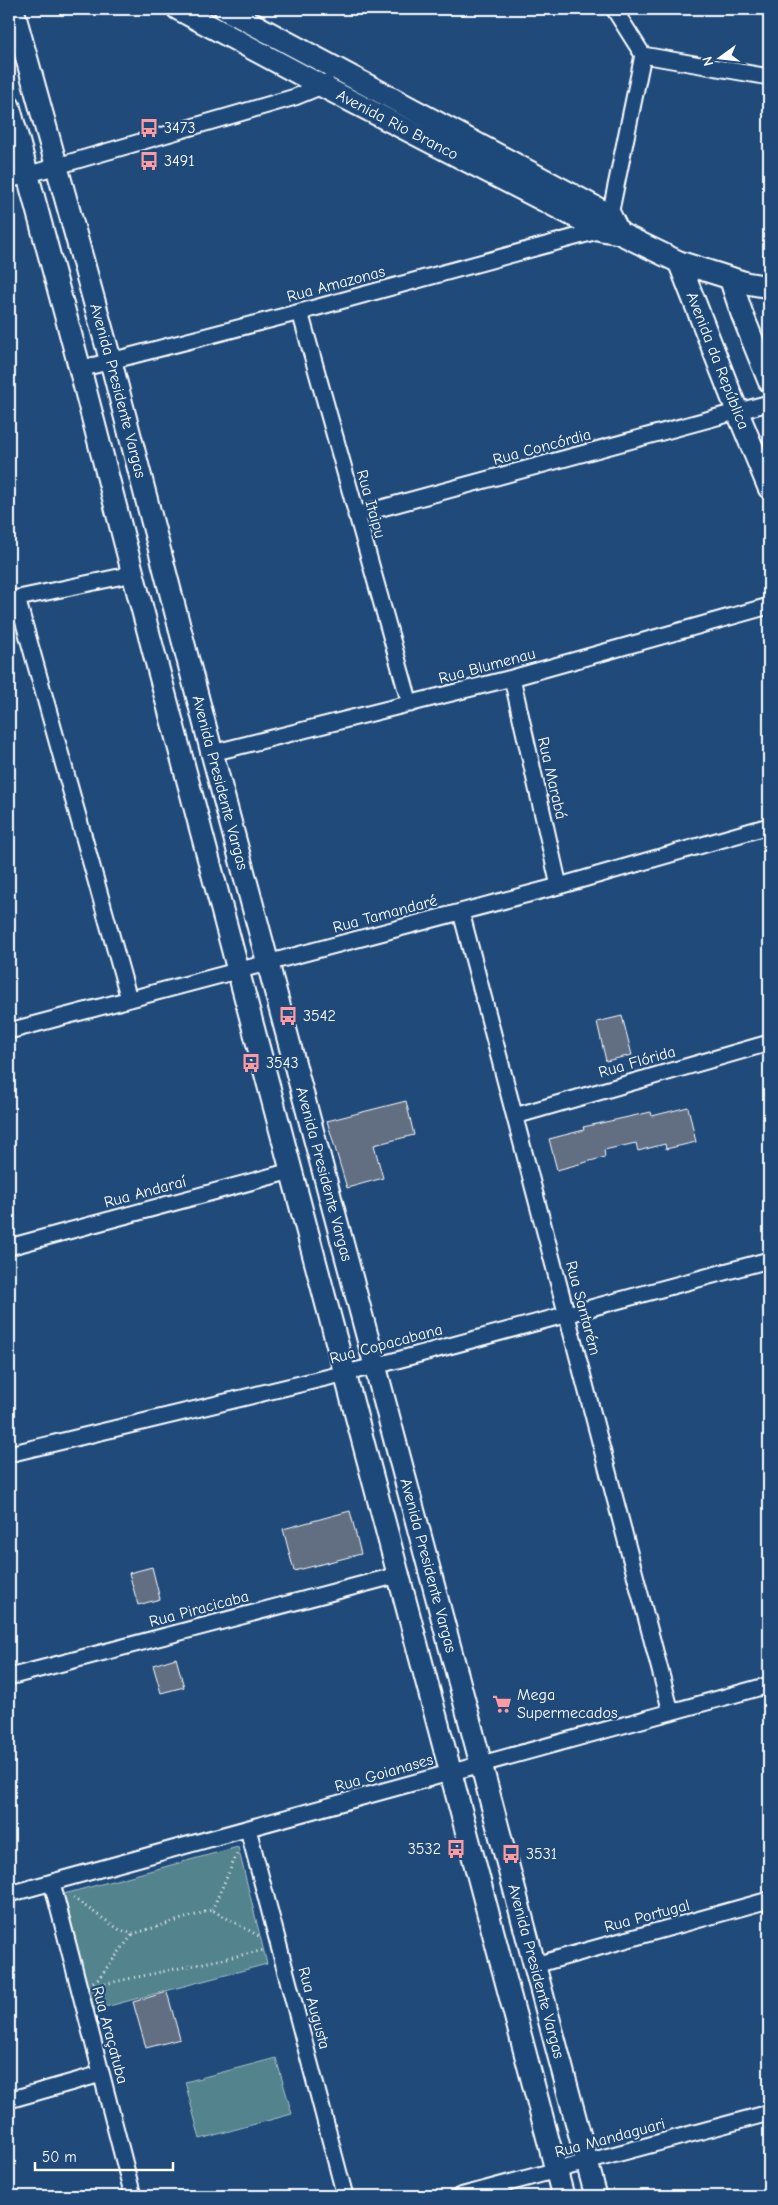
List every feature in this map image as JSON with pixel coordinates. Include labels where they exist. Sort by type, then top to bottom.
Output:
[{"type":"street","name":"Avenida Presidente Vargas","points":[[13,9],[111,362],[212,753],[596,2196]]},
{"type":"street","name":"Avenida Rio Branco","points":[[178,9],[322,86],[610,226],[679,262],[746,283],[769,287]]},
{"type":"street","name":"Avenida Rio Branco","points":[[225,9],[337,70],[610,226]]},
{"type":"street","points":[[610,226],[643,55],[614,9]]},
{"type":"street","points":[[643,55],[769,77]]},
{"type":"street","points":[[18,177],[295,97],[322,86],[337,70]]},
{"type":"street","name":"Avenida Presidente Vargas","points":[[9,106],[18,177],[80,369],[563,2196]]},
{"type":"street","name":"Rua Amazonas","points":[[80,369],[300,312],[610,226]]},
{"type":"street","name":"Avenida da República","points":[[679,262],[769,488]]},
{"type":"street","points":[[730,278],[742,314],[769,381]]},
{"type":"street","name":"Rua Itaipu","points":[[300,312],[410,704]]},
{"type":"street","name":"Rua Concórdia","points":[[356,514],[738,413],[769,403]]},
{"type":"street","points":[[129,999],[13,599],[133,574]]},
{"type":"street","name":"Rua Blumenau","points":[[212,753],[512,678],[769,606]]},
{"type":"street","name":"Rua Marabá","points":[[512,678],[559,886]]},
{"type":"street","name":"Rua Tamandaré","points":[[9,1031],[559,886],[769,826]]},
{"type":"street","name":"Rua Santarém","points":[[461,912],[671,1712]]},
{"type":"street","name":"Rua Flórida","points":[[515,1116],[769,1043]]},
{"type":"street","name":"Rua Andaraí","points":[[9,1247],[291,1171]]},
{"type":"street","name":"Rua Copacabana","points":[[9,1454],[375,1366],[769,1260]]},
{"type":"street","name":"Rua Piracicaba","points":[[9,1677],[398,1575]]},
{"type":"street","name":"Rua Goianases","points":[[9,1894],[769,1685]]},
{"type":"street","name":"Rua Augusta","points":[[248,1829],[345,2196]]},
{"type":"street","name":"Rua Araçatuba","points":[[52,1883],[133,2196]]},
{"type":"street","name":"Rua Portugal","points":[[535,1965],[769,1900]]},
{"type":"street","points":[[9,2100],[101,2074]]},
{"type":"street","name":"Rua Mandaguari","points":[[460,2196],[769,2113]]},
{"type":"path","points":[[212,1910],[248,1829]]},
{"type":"path","points":[[52,1883],[120,1930],[133,1934],[212,1910],[280,1947]]},
{"type":"path","points":[[79,1989],[98,1979],[133,1934]]},
{"type":"path","points":[[79,1989],[280,1947]]},
{"type":"green space","points":[[238,1847],[267,1964],[94,2010],[64,1894]]},
{"type":"green space","points":[[276,2058],[292,2114],[200,2139],[185,2082]]},
{"type":"building","points":[[622,1016],[632,1055],[606,1061],[597,1022]]},
{"type":"building","points":[[406,1101],[414,1135],[374,1145],[383,1178],[347,1188],[327,1121]]},
{"type":"building","points":[[688,1107],[696,1142],[666,1149],[665,1144],[638,1151],[636,1143],[604,1150],[605,1157],[557,1170],[549,1139],[584,1130],[583,1127],[651,1112],[652,1116]]},
{"type":"building","points":[[350,1511],[361,1554],[294,1571],[283,1529]]},
{"type":"building","points":[[152,1567],[160,1599],[138,1605],[129,1573]]},
{"type":"building","points":[[176,1658],[184,1687],[161,1693],[153,1665]]},
{"type":"building","points":[[167,1992],[180,2039],[146,2048],[133,2002]]},
{"type":"place","name":"3473","points":[[149,128]]},
{"type":"place","name":"3491","points":[[149,161]]},
{"type":"place","name":"3542","points":[[288,1016]]},
{"type":"place","name":"3543","points":[[251,1063]]},
{"type":"place","name":"Mega Supermecados","points":[[502,1704]]},
{"type":"place","name":"3532","points":[[456,1849]]},
{"type":"place","name":"3531","points":[[511,1854]]}]
